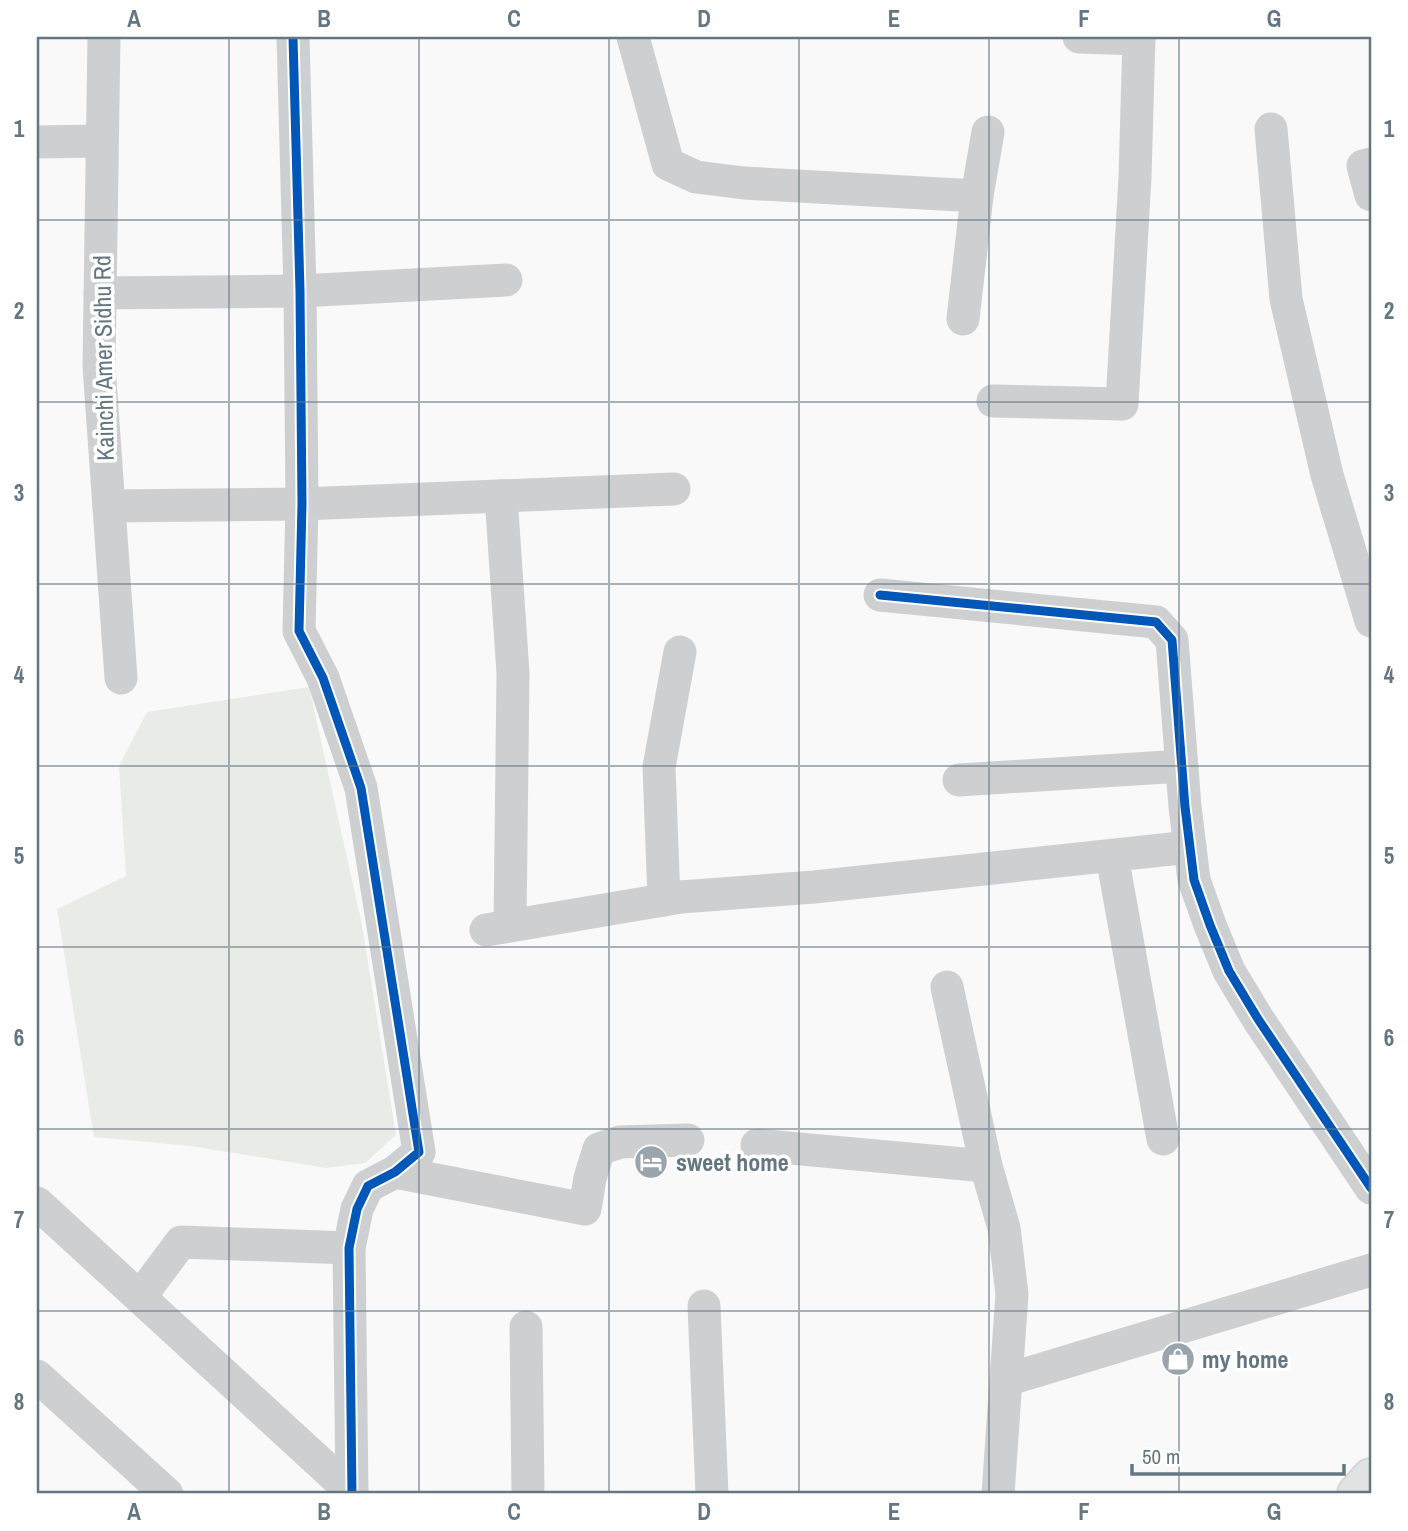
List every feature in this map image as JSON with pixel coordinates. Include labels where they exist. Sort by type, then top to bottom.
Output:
[{"type":"main road","points":[[1357,1494],[1371,1478]]},
{"type":"street","name":"Kainchi Amer Sidhu Rd","points":[[104,37],[99,366],[121,678]]},
{"type":"street","points":[[293,37],[300,291],[302,503],[299,631],[323,678],[361,788],[419,1152],[396,1172],[368,1186],[357,1209],[349,1248],[352,1493]]},
{"type":"street","points":[[633,37],[668,164],[696,177],[744,183],[977,197]]},
{"type":"street","points":[[993,401],[1122,404],[1135,177],[1139,38],[1079,37]]},
{"type":"street","points":[[1271,129],[1286,299],[1327,475],[1371,621]]},
{"type":"street","points":[[963,319],[977,197],[988,132]]},
{"type":"street","points":[[37,142],[102,141]]},
{"type":"street","points":[[1371,164],[1363,166],[1371,195]]},
{"type":"street","points":[[100,293],[300,291],[506,280]]},
{"type":"street","points":[[109,506],[302,503],[674,489]]},
{"type":"street","points":[[501,496],[513,673],[498,928],[664,900],[814,887],[1190,847]]},
{"type":"street","points":[[880,595],[1156,622],[1172,640],[1194,880],[1229,971],[1371,1188]]},
{"type":"street","points":[[664,900],[659,767],[680,652]]},
{"type":"street","points":[[958,780],[1182,766]]},
{"type":"street","points":[[1112,856],[1163,1139]]},
{"type":"street","points":[[947,987],[986,1166],[1004,1228],[1012,1294],[998,1494]]},
{"type":"street","points":[[396,1172],[585,1209],[590,1178],[599,1149],[620,1142],[688,1140]]},
{"type":"street","points":[[757,1145],[986,1166]]},
{"type":"street","points":[[37,1203],[352,1493]]},
{"type":"street","points":[[141,1297],[181,1242],[349,1248]]},
{"type":"street","points":[[1006,1380],[1371,1270]]},
{"type":"street","points":[[704,1306],[712,1494]]},
{"type":"street","points":[[526,1327],[528,1494]]},
{"type":"street","points":[[37,1376],[167,1494]]},
{"type":"shaded area","points":[[309,687],[362,925],[396,1135],[365,1163],[326,1168],[191,1146],[94,1137],[57,909],[126,876],[119,766],[147,712]]},
{"type":"cycle path","points":[[293,37],[300,291],[302,504],[299,631],[323,678],[361,788],[419,1152],[395,1172],[368,1186],[357,1209],[349,1248],[352,1494]]},
{"type":"cycle path","points":[[880,595],[1156,622],[1172,640],[1185,807],[1194,880],[1210,925],[1229,971],[1258,1019],[1371,1188]]},
{"type":"place","name":"sweet home","points":[[651,1162]]},
{"type":"place","name":"my home","points":[[1178,1359]]}]
